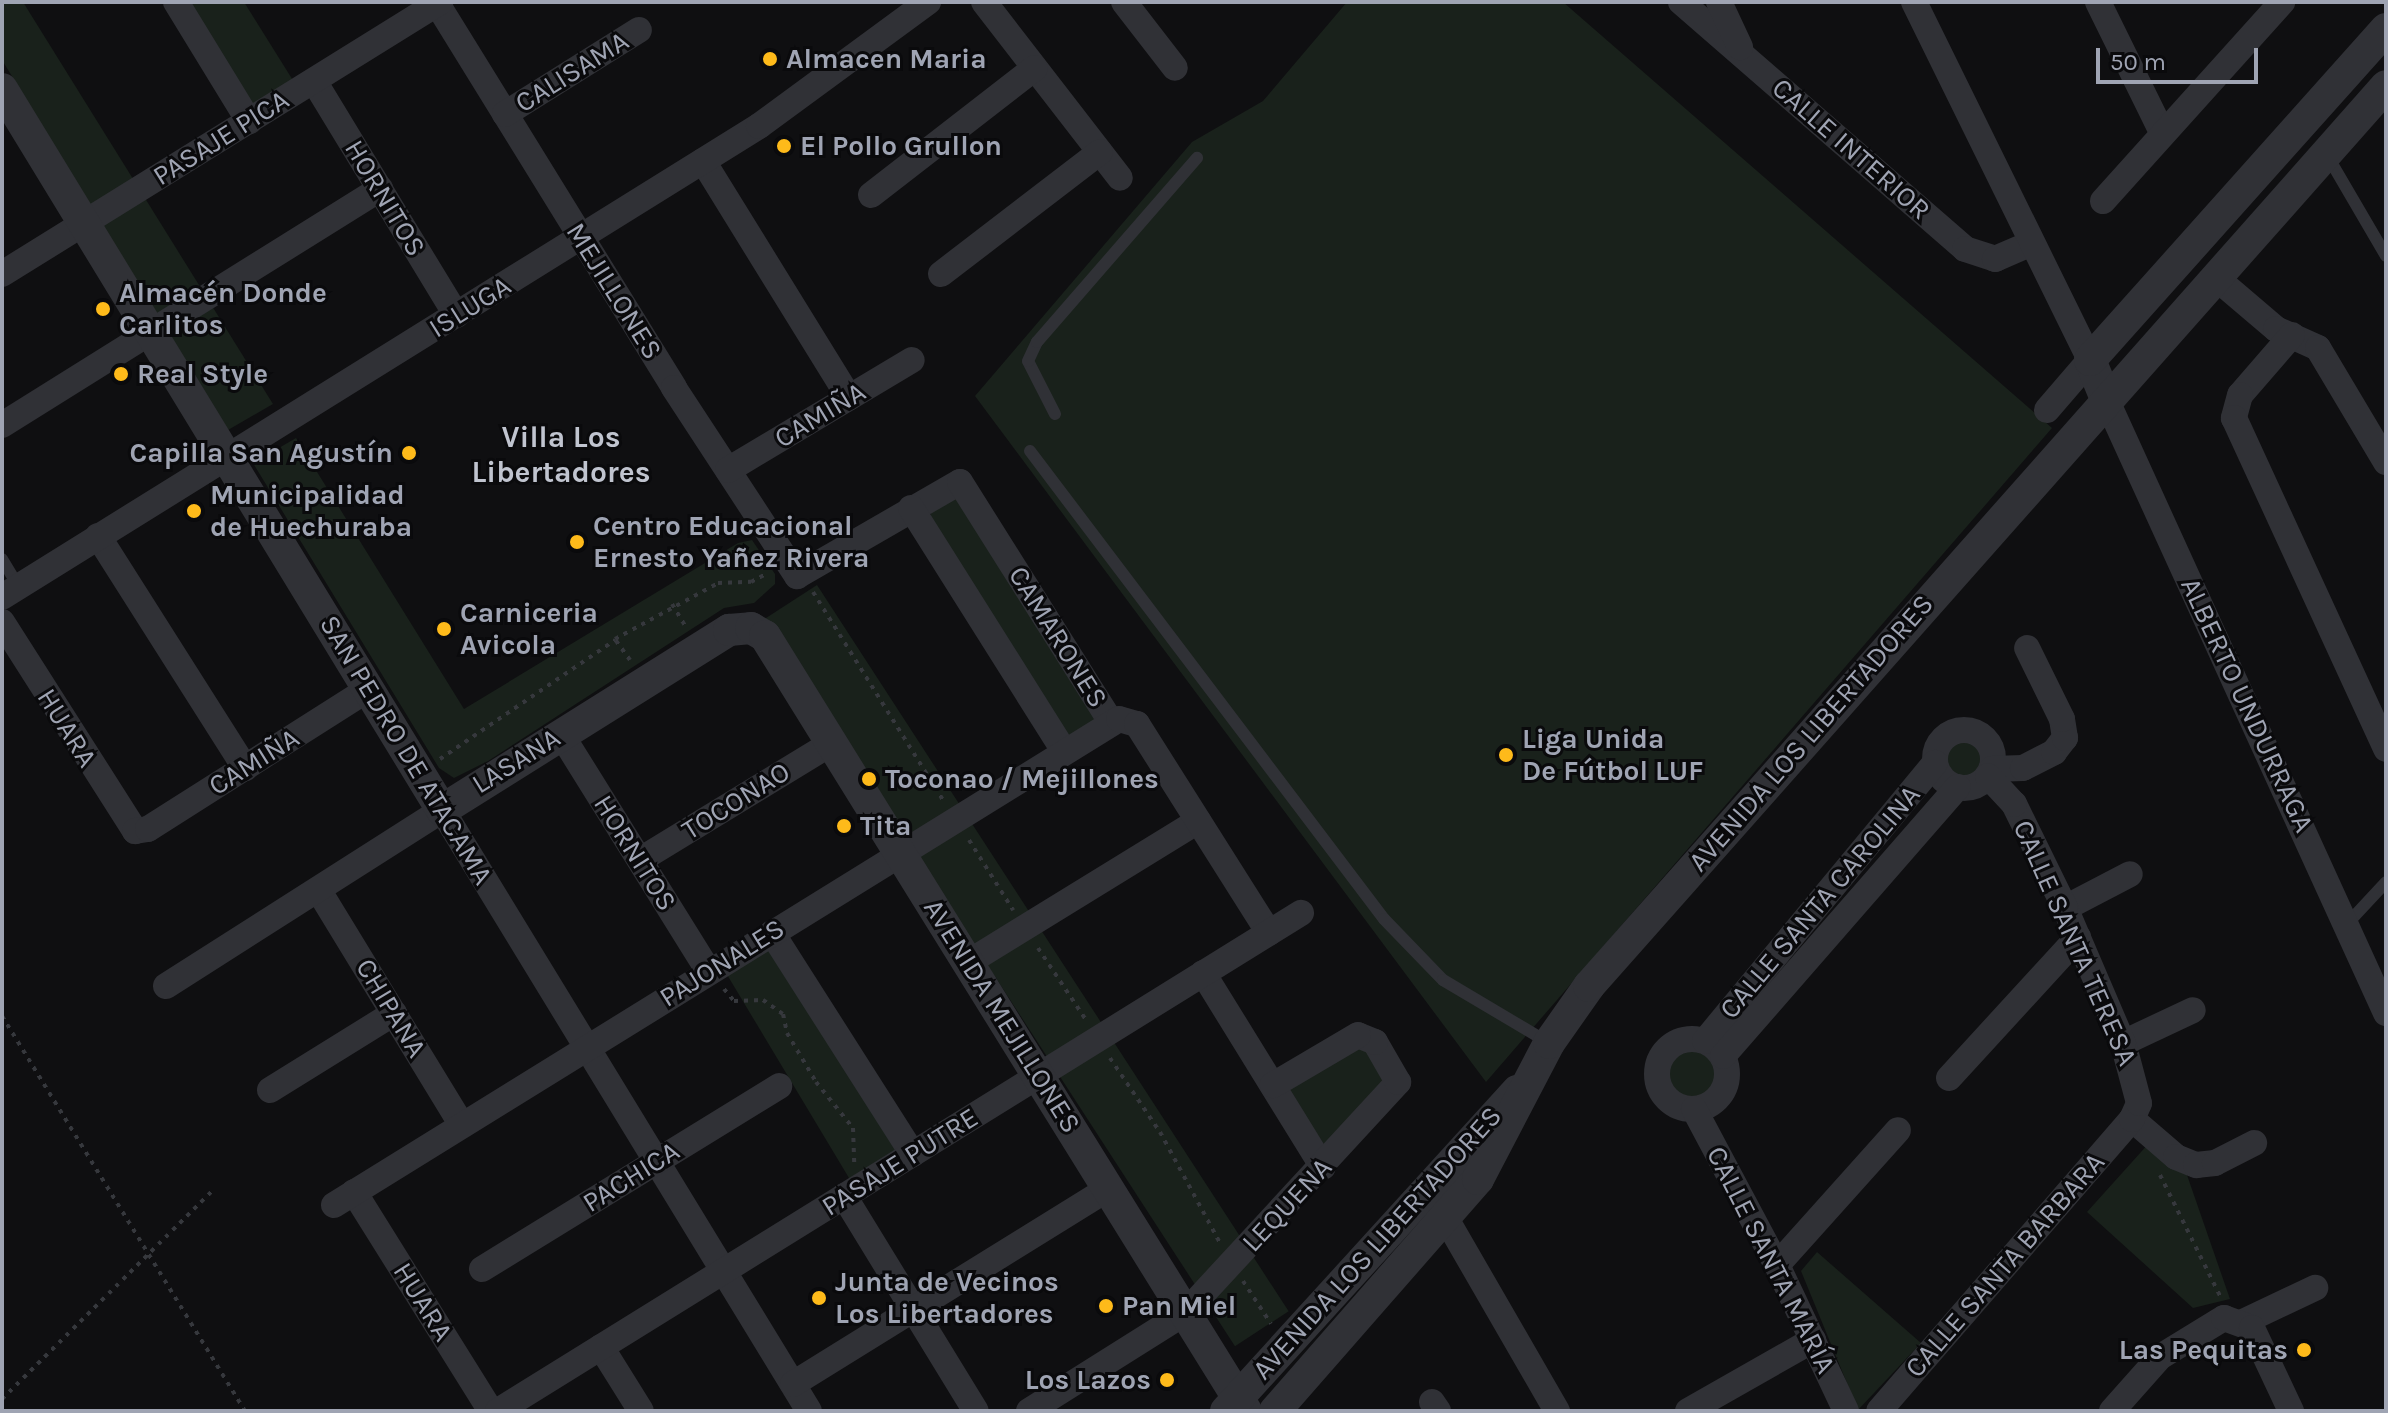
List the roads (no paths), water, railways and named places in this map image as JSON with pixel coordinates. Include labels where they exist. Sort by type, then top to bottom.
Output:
[{"type":"street","points":[[176,2],[249,121]]},
{"type":"street","name":"ISLUGA","points":[[10,592],[703,161],[837,72],[928,2]]},
{"type":"street","points":[[984,2],[1120,178]]},
{"type":"street","points":[[1124,2],[1175,68]]},
{"type":"street","name":"CALLE INTERIOR","points":[[1681,2],[1965,249],[1995,259],[2032,243]]},
{"type":"street","points":[[1719,2],[1745,57]]},
{"type":"street","points":[[1914,2],[2090,360],[2106,399]]},
{"type":"street","points":[[2098,2],[2163,134]]},
{"type":"street","points":[[2103,201],[2282,2]]},
{"type":"street","name":"PASAJE PICA","points":[[2,274],[438,3]]},
{"type":"street","name":"MEJILLONES","points":[[438,3],[581,238],[792,570],[911,508]]},
{"type":"street","name":"CALISAMA","points":[[505,114],[639,30]]},
{"type":"street","points":[[2047,410],[2186,253],[2380,44]]},
{"type":"street","points":[[871,195],[1035,68]]},
{"type":"street","name":"HORNITOS","points":[[314,81],[456,315]]},
{"type":"street","name":"AVENIDA LOS LIBERTADORES","points":[[1291,1404],[1492,1157],[1549,1043],[1589,986],[2386,86]]},
{"type":"street","name":"SAN PEDRO DE ATACAMA","points":[[2,89],[422,772],[586,1048],[809,1411]]},
{"type":"street","points":[[941,274],[1100,152]]},
{"type":"street","points":[[703,161],[849,397]]},
{"type":"street","points":[[2,425],[380,189]]},
{"type":"street","points":[[2186,253],[2194,270],[2215,277],[2268,324],[2318,348],[2386,462]]},
{"type":"street","points":[[2292,335],[2240,395],[2234,418],[2386,749]]},
{"type":"street","name":"CAMIÑA","points":[[728,470],[912,360]]},
{"type":"street","name":"ALBERTO UNDURRAGA","points":[[2106,399],[2386,1013]]},
{"type":"street","name":"CAMARONES","points":[[1064,751],[911,508],[960,482],[1111,722],[1124,717],[1137,724],[1269,933]]},
{"type":"street","points":[[98,536],[245,768]]},
{"type":"street","name":"HUARA","points":[[2,622],[135,831]]},
{"type":"street","name":"LASANA","points":[[166,986],[729,630],[751,628]]},
{"type":"street","name":"AVENIDA MEJILLONES","points":[[751,628],[771,642],[1186,1312],[1237,1406]]},
{"type":"street","points":[[1990,772],[1988,742],[1963,730],[1945,737],[1935,763],[1943,779],[1958,787],[1975,786],[1990,772],[2023,768],[2054,752],[2065,738],[2062,719],[2027,648]]},
{"type":"street","name":"CAMIÑA","points":[[135,831],[148,829],[370,688]]},
{"type":"street","name":"PAJONALES","points":[[344,1198],[1111,722]]},
{"type":"street","name":"HORNITOS","points":[[561,734],[709,972]]},
{"type":"street","name":"TOCONAO","points":[[640,860],[833,742]]},
{"type":"street","name":"CALLE SANTA CAROLINA","points":[[1714,1048],[1935,763]]},
{"type":"street","name":"CALLE SANTA TERESA","points":[[1990,772],[2014,804],[2065,908],[2123,1043],[2139,1095],[2132,1119]]},
{"type":"street","name":"CALLE SANTA CAROLINA","points":[[1714,1048],[1958,787]]},
{"type":"street","points":[[969,962],[1198,821]]},
{"type":"street","points":[[2065,908],[2130,874]]},
{"type":"street","name":"CHIPANA","points":[[319,891],[462,1125]]},
{"type":"street","name":"PASAJE PUTRE","points":[[498,1411],[1301,913]]},
{"type":"street","points":[[772,933],[913,1154]]},
{"type":"street","points":[[1949,1078],[2078,937]]},
{"type":"street","points":[[1203,973],[1323,1167]]},
{"type":"street","points":[[2123,1043],[2193,1010]]},
{"type":"street","points":[[270,1090],[394,1013]]},
{"type":"street","name":"LEQUENA","points":[[1029,1411],[1186,1312],[1392,1094],[1398,1082],[1394,1069],[1375,1042],[1358,1035],[1273,1085]]},
{"type":"street","points":[[1682,1039],[1714,1048],[1723,1091],[1706,1107],[1694,1109],[1664,1096],[1658,1062],[1682,1039]]},
{"type":"street","name":"AVENIDA LOS LIBERTADORES","points":[[1237,1406],[1284,1345],[1531,1077]]},
{"type":"street","name":"PACHICA","points":[[482,1269],[779,1086]]},
{"type":"street","name":"CALLE SANTA MARÍA","points":[[1694,1109],[1777,1265],[1846,1411]]},
{"type":"street","points":[[2132,1119],[2176,1157],[2196,1165],[2215,1163],[2254,1143]]},
{"type":"street","name":"CALLE SANTA BARBARA","points":[[1879,1411],[2132,1119]]},
{"type":"street","points":[[1777,1265],[1898,1130]]},
{"type":"street","points":[[793,1384],[1109,1188]]},
{"type":"street","points":[[853,1190],[914,1310],[976,1411]]},
{"type":"street","name":"HUARA","points":[[344,1198],[491,1411]]},
{"type":"street","points":[[1445,1217],[1556,1411]]},
{"type":"street","points":[[2112,1411],[2172,1347],[2213,1322],[2238,1320],[2315,1288]]},
{"type":"street","points":[[2238,1320],[2257,1337],[2291,1411]]},
{"type":"street","points":[[1688,1411],[1813,1340]]},
{"type":"street","points":[[601,1347],[641,1411]]},
{"type":"lane","points":[[2325,153],[2386,256]]},
{"type":"lane","points":[[1055,414],[1028,361],[1037,342],[1197,158]]},
{"type":"lane","points":[[1030,451],[1384,919],[1443,980],[1549,1043]]},
{"type":"lane","points":[[2,559],[10,592]]},
{"type":"lane","points":[[2347,924],[2386,882]]},
{"type":"place","name":"Almacen Maria","points":[[770,59]]},
{"type":"place","name":"El Pollo Grullon","points":[[784,146]]},
{"type":"place","name":"Almacén Donde Carlitos","points":[[103,309]]},
{"type":"place","name":"Real Style","points":[[121,374]]},
{"type":"place","name":"Capilla San Agustín","points":[[409,453]]},
{"type":"place","name":"Municipalidad de Huechuraba","points":[[194,511]]},
{"type":"place","name":"Centro Educacional Ernesto Yañez Rivera","points":[[577,542]]},
{"type":"place","name":"Carniceria Avicola","points":[[444,629]]},
{"type":"place","name":"Liga Unida De Fútbol LUF","points":[[1506,755]]},
{"type":"place","name":"Toconao / Mejillones","points":[[869,779]]},
{"type":"place","name":"Tita","points":[[844,826]]},
{"type":"place","name":"Junta de Vecinos Los Libertadores","points":[[819,1298]]},
{"type":"place","name":"Pan Miel","points":[[1106,1306]]},
{"type":"place","name":"Las Pequitas","points":[[2304,1350]]},
{"type":"place","name":"Los Lazos","points":[[1167,1380]]},
{"type":"district","name":"Villa Los Libertadores","points":[[561,454]]}]
